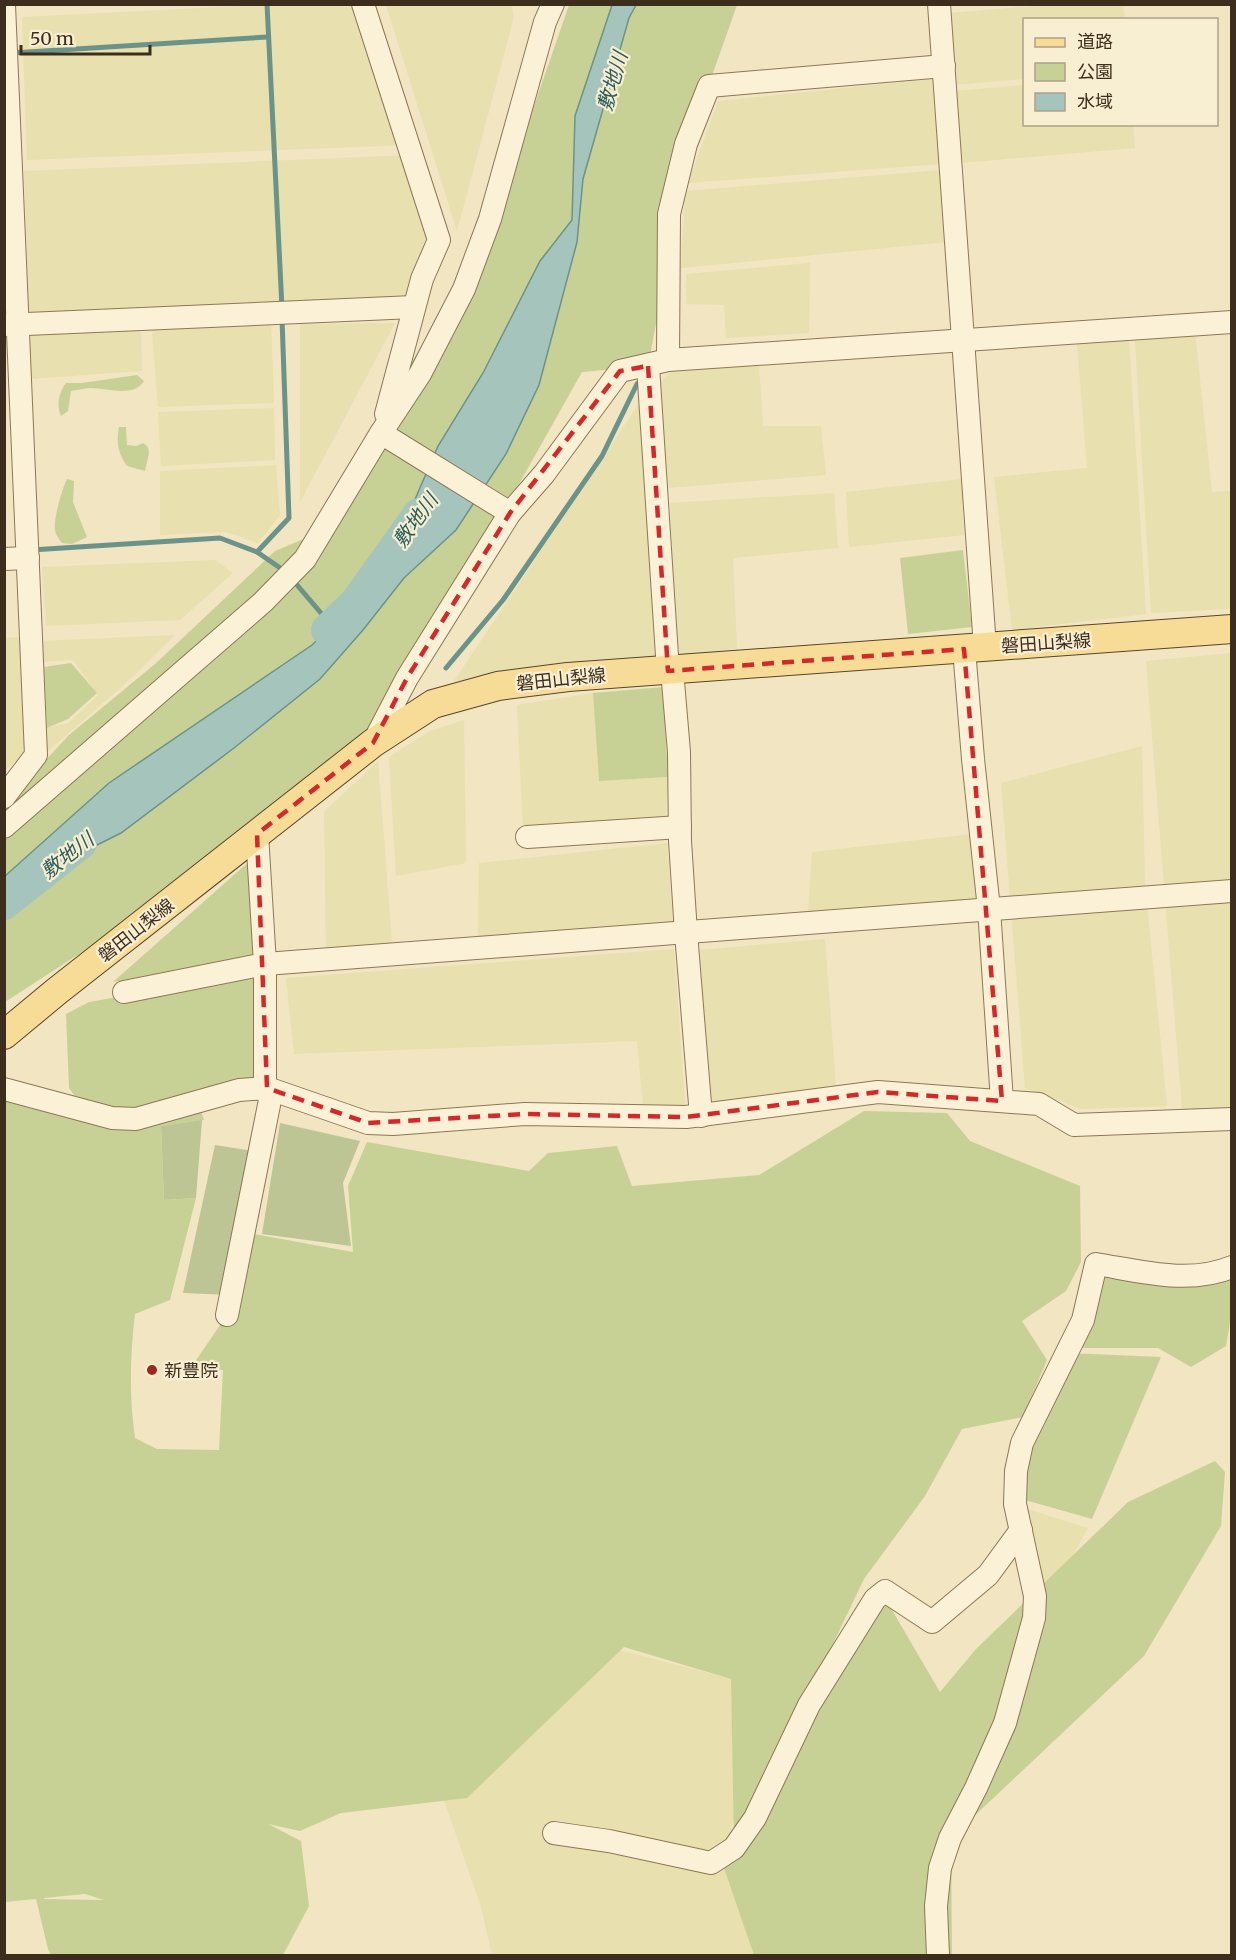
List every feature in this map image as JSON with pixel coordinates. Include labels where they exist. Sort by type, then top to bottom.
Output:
[{"type":"main road","name":"磐田山梨線","points":[[4,1035],[57,990],[373,743],[433,704],[498,686],[568,677],[1232,629]]},
{"type":"street","points":[[4,4],[11,325],[28,558],[36,755],[4,797]]},
{"type":"street","points":[[363,4],[439,240],[422,279],[414,307],[386,437]]},
{"type":"street","points":[[4,827],[263,602],[305,559],[386,437],[464,289],[490,219],[545,22],[553,4]]},
{"type":"street","points":[[939,4],[963,341],[975,648],[973,759],[989,909],[1002,1101]]},
{"type":"street","points":[[701,1116],[686,933],[680,827],[679,752],[670,671],[658,363],[669,214],[686,144],[709,86],[944,66]]},
{"type":"street","points":[[11,325],[414,307]]},
{"type":"street","points":[[511,506],[544,474],[620,371],[658,363],[1232,322]]},
{"type":"street","points":[[373,743],[407,678],[556,429]]},
{"type":"street","points":[[386,437],[511,506]]},
{"type":"street","points":[[4,559],[28,558]]},
{"type":"street","points":[[527,837],[680,827]]},
{"type":"street","points":[[227,1315],[270,1100],[265,1084],[265,964],[257,834]]},
{"type":"street","points":[[124,992],[265,964],[1232,891]]},
{"type":"street","points":[[4,1089],[112,1118],[136,1119],[239,1090],[267,1088],[368,1123],[393,1124],[525,1114],[701,1116],[878,1092],[1039,1104],[1074,1125],[1232,1119]]},
{"type":"street","points":[[938,1956],[936,1906],[940,1868],[950,1838],[976,1788],[1005,1723],[1034,1618],[1035,1596],[1015,1504],[1016,1471],[1022,1443],[1083,1320],[1096,1264],[1193,1276],[1215,1274],[1232,1267]]},
{"type":"street","points":[[554,1833],[711,1863],[734,1848],[755,1818],[809,1705],[875,1599],[885,1591],[932,1622],[988,1575],[1020,1530]]},
{"type":"highlighted area","points":[[648,366],[668,671],[964,649],[1002,1101],[878,1092],[686,1117],[525,1114],[368,1123],[267,1088],[257,834],[373,743],[407,678],[510,513],[620,371]]},
{"type":"shaded area","points":[[1123,4],[1125,18],[1023,18],[1023,79],[954,85],[949,13],[1046,5]]},
{"type":"shaded area","points":[[263,5],[363,5],[408,145],[27,160],[22,17]]},
{"type":"shaded area","points":[[386,5],[511,5],[514,17],[457,231]]},
{"type":"shaded area","points":[[933,79],[941,164],[688,183],[718,101]]},
{"type":"shaded area","points":[[1023,85],[1023,126],[1133,126],[1135,148],[960,163],[955,91]]},
{"type":"shaded area","points":[[412,155],[439,240],[405,307],[29,314],[24,171]]},
{"type":"shaded area","points":[[941,170],[947,242],[681,268],[685,191]]},
{"type":"shaded area","points":[[810,263],[809,333],[726,338],[724,305],[686,304],[686,274]]},
{"type":"shaded area","points":[[161,318],[271,321],[274,403],[158,407],[152,333]]},
{"type":"shaded area","points":[[395,323],[300,502],[300,324]]},
{"type":"shaded area","points":[[135,326],[141,334],[142,371],[29,379],[31,336],[40,330]]},
{"type":"shaded area","points":[[1195,332],[1212,492],[1231,491],[1231,609],[1151,613],[1135,341]]},
{"type":"shaded area","points":[[1129,339],[1146,614],[1012,630],[994,477],[1087,468],[1077,344]]},
{"type":"shaded area","points":[[759,364],[763,426],[821,426],[826,475],[668,488],[660,383],[674,367]]},
{"type":"shaded area","points":[[642,399],[655,659],[454,681]]},
{"type":"shaded area","points":[[274,408],[275,460],[161,466],[158,412]]},
{"type":"shaded area","points":[[276,465],[280,515],[258,543],[226,532],[160,535],[160,471]]},
{"type":"shaded area","points":[[961,479],[964,535],[849,547],[846,492]]},
{"type":"shaded area","points":[[834,493],[838,548],[733,558],[737,649],[678,655],[670,503]]},
{"type":"shaded area","points":[[215,560],[233,573],[180,620],[46,626],[42,567]]},
{"type":"shaded area","points":[[175,635],[135,675],[47,752],[47,728],[69,723],[98,695],[73,660],[44,662],[43,641]]},
{"type":"shaded area","points":[[31,636],[30,748],[5,770],[5,638]]},
{"type":"shaded area","points":[[1231,653],[1231,1109],[1182,1109],[1146,661]]},
{"type":"shaded area","points":[[593,693],[599,781],[668,777],[665,830],[524,848],[517,705]]},
{"type":"shaded area","points":[[464,720],[466,863],[396,876],[389,757],[430,731]]},
{"type":"shaded area","points":[[1142,746],[1145,883],[1167,1106],[1081,1109],[1025,1088],[1001,783]]},
{"type":"shaded area","points":[[378,761],[392,943],[326,950],[324,812]]},
{"type":"shaded area","points":[[981,833],[979,901],[808,913],[812,852]]},
{"type":"shaded area","points":[[667,843],[673,924],[478,939],[479,863]]},
{"type":"shaded area","points":[[825,939],[836,1088],[712,1106],[699,950]]},
{"type":"shaded area","points":[[674,949],[686,1117],[644,1116],[637,1041],[294,1054],[286,978]]},
{"type":"shaded area","points":[[1024,1508],[1088,1528],[1042,1608]]},
{"type":"shaded area","points":[[620,1650],[731,1679],[734,1819],[721,1862],[755,1954],[753,1956],[492,1955],[481,1907],[444,1800],[467,1797]]},
{"type":"green space","points":[[569,5],[737,5],[702,104],[669,254],[648,366],[582,372],[381,729],[221,862],[5,1002],[4,805],[69,735],[155,664],[275,551],[308,537],[492,227]]},
{"type":"green space","points":[[137,375],[144,381],[140,386],[127,391],[91,388],[71,391],[68,411],[61,416],[59,399],[66,383]]},
{"type":"green space","points":[[119,427],[126,427],[127,445],[136,446],[143,443],[148,447],[145,471],[127,466],[124,461],[119,448]]},
{"type":"green space","points":[[67,479],[74,481],[73,502],[87,537],[72,544],[62,543],[55,530],[58,504]]},
{"type":"green space","points":[[963,550],[972,627],[908,634],[900,558]]},
{"type":"green space","points":[[71,663],[97,693],[68,719],[47,728],[44,667]]},
{"type":"green space","points":[[663,687],[668,777],[599,781],[593,693]]},
{"type":"green space","points":[[252,859],[257,954],[113,982]]},
{"type":"green space","points":[[257,973],[265,1085],[198,1102],[204,1120],[161,1126],[164,1200],[196,1198],[170,1300],[135,1314],[131,1376],[135,1438],[157,1449],[219,1450],[223,1370],[190,1369],[227,1315],[243,1232],[353,1252],[348,1186],[367,1142],[529,1171],[548,1153],[617,1146],[632,1186],[759,1175],[864,1111],[947,1113],[970,1141],[1080,1186],[1081,1262],[1066,1291],[1022,1321],[1047,1360],[1023,1417],[962,1429],[925,1496],[864,1579],[745,1827],[882,1593],[940,1692],[976,1649],[1128,1502],[1215,1461],[1225,1472],[1221,1526],[1144,1656],[951,1838],[952,1955],[754,1955],[720,1857],[734,1848],[731,1679],[624,1647],[467,1798],[341,1813],[300,1831],[268,1824],[301,1841],[309,1906],[283,1955],[51,1955],[36,1899],[5,1902],[4,1097],[86,1111],[69,1088],[66,1014],[89,1002]],"holes":[[[85,1894],[104,1900],[44,1899],[44,1898]]]},
{"type":"green space","points":[[202,1120],[196,1198],[164,1200],[161,1126]]},
{"type":"green space","points":[[280,1123],[360,1141],[343,1183],[351,1246],[262,1234]]},
{"type":"green space","points":[[215,1145],[253,1151],[231,1295],[183,1293]]},
{"type":"green space","points":[[1102,1265],[1231,1267],[1231,1316],[1226,1346],[1191,1367],[1158,1348],[1069,1348]]},
{"type":"green space","points":[[1067,1353],[1161,1357],[1092,1519],[1025,1500],[1022,1443]]},
{"type":"water","points":[[612,5],[636,5],[629,18],[583,179],[577,242],[539,385],[506,454],[456,530],[404,578],[320,679],[234,748],[121,833],[49,869],[5,904],[5,876],[109,783],[312,645],[356,602],[394,548],[438,446],[483,373],[540,261],[572,220],[575,116]]},
{"type":"waterway","points":[[267,4],[282,308]]},
{"type":"waterway","points":[[12,53],[267,37]]},
{"type":"waterway","points":[[257,552],[289,518],[282,318]]},
{"type":"waterway","points":[[446,668],[503,600],[602,456],[637,384],[642,380]]},
{"type":"waterway","name":"敷地川","points":[[327,630],[356,602],[419,514]]},
{"type":"waterway","points":[[31,550],[220,538],[257,552],[286,572]]},
{"type":"waterway","points":[[292,579],[332,626]]},
{"type":"waterway","name":"敷地川","points":[[4,904],[81,843]]},
{"type":"place","name":"新豊院","points":[[152,1370]]}]
